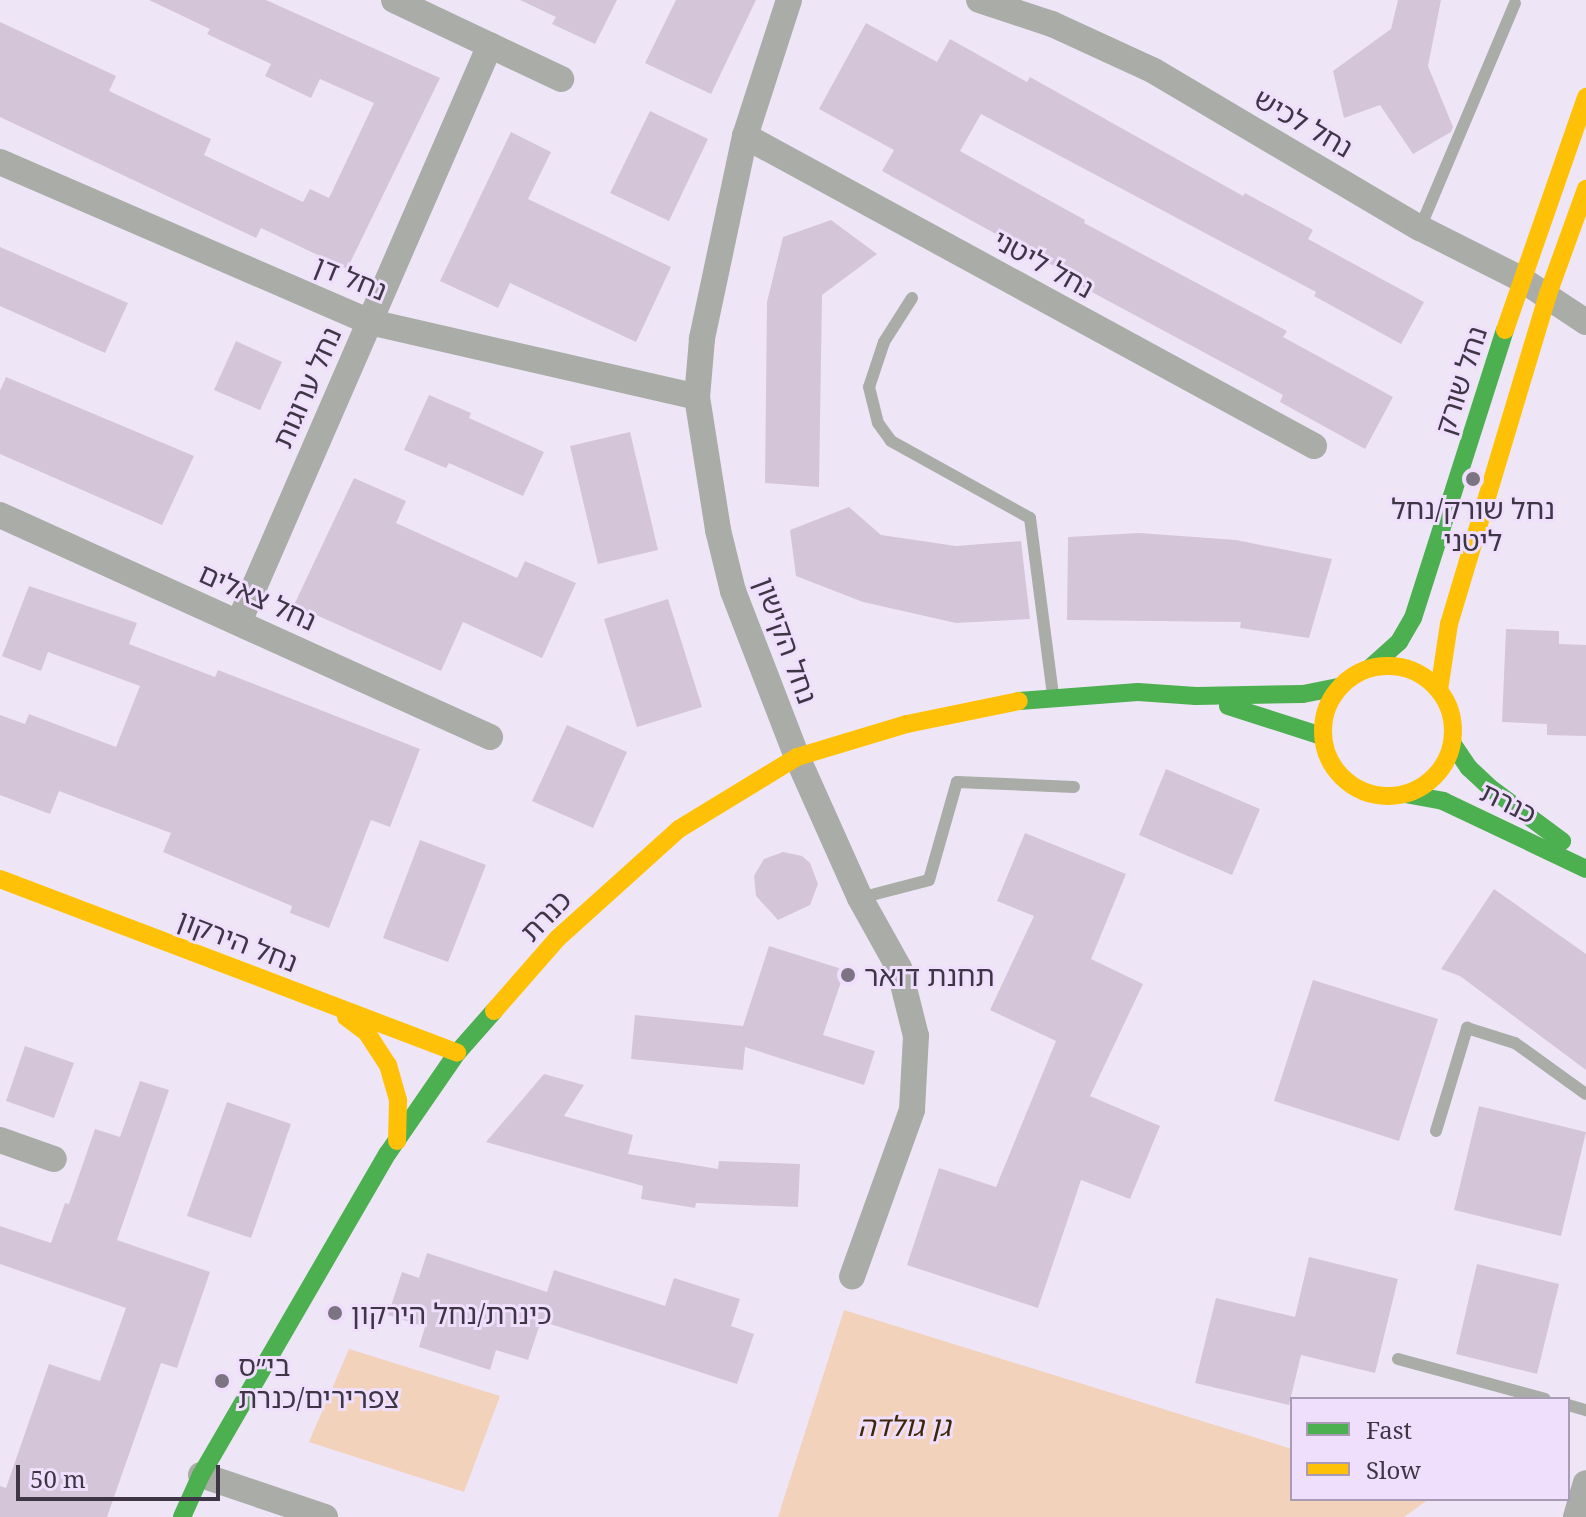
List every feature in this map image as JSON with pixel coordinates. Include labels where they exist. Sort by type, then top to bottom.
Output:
[{"type":"street","points":[[394,0],[561,79]]},
{"type":"street","name":"נחל הקישון","points":[[789,0],[745,136],[702,339],[697,397],[718,530],[733,591],[797,757],[860,898],[899,968],[916,1036],[912,1110],[852,1277]]},
{"type":"street","name":"נחל לכיש","points":[[979,0],[1052,24],[1107,47],[1420,228],[1548,294],[1586,322]]},
{"type":"street","name":"נחל ערוגות","points":[[239,622],[490,45]]},
{"type":"street","name":"נחל שורק","points":[[1370,668],[1399,642],[1413,618],[1521,279],[1586,97]]},
{"type":"street","name":"נחל ליטני","points":[[745,136],[1314,446]]},
{"type":"street","name":"נחל דן","points":[[0,162],[370,322],[697,397]]},
{"type":"street","name":"נחל שורק","points":[[1439,690],[1449,624],[1548,294],[1586,189]]},
{"type":"street","name":"נחל צאלים","points":[[0,515],[490,737]]},
{"type":"street","points":[[1370,668],[1408,669],[1425,677],[1439,690]]},
{"type":"street","name":"כנרת","points":[[182,1517],[201,1475],[397,1141],[457,1053],[558,938],[679,829],[797,757],[907,724],[1026,700],[1138,692],[1196,696],[1303,694],[1339,687],[1370,668]]},
{"type":"street","points":[[1322,736],[1326,710],[1339,687]]},
{"type":"street","name":"כנרת","points":[[1439,690],[1453,724],[1452,743],[1469,768],[1493,790],[1586,858]]},
{"type":"street","name":"כנרת","points":[[1196,696],[1322,736],[1327,755],[1350,784],[1386,796],[1405,794],[1443,801],[1586,869]]},
{"type":"street","points":[[1405,794],[1436,775],[1452,743]]},
{"type":"street","name":"נחל הירקון","points":[[0,879],[457,1053]]},
{"type":"street","points":[[332,1006],[367,1033],[388,1065],[398,1101],[397,1141]]},
{"type":"street","points":[[0,1140],[54,1159]]},
{"type":"street","points":[[201,1475],[325,1517]]},
{"type":"lane","points":[[1420,228],[1515,3]]},
{"type":"lane","points":[[912,298],[884,342],[869,387],[878,423],[891,441],[1030,518],[1053,698]]},
{"type":"lane","points":[[860,898],[929,880],[957,782],[1074,787]]},
{"type":"lane","points":[[1436,1131],[1467,1028],[1515,1043],[1586,1094]]},
{"type":"lane","points":[[1398,1359],[1538,1397]]},
{"type":"green space","name":"גן גולדה","points":[[844,1310],[1290,1448],[1290,1501],[1426,1501],[1404,1517],[778,1517]]},
{"type":"green space","points":[[349,1349],[500,1396],[464,1492],[309,1442]]},
{"type":"building","points":[[149,0],[266,0],[440,78],[347,269],[261,228],[256,238],[0,117],[0,22],[116,76],[109,91],[211,139],[204,155],[303,202],[310,189],[329,198],[374,103],[320,79],[311,98],[265,76],[271,64],[207,34],[210,29]]},
{"type":"building","points":[[520,0],[617,0],[595,44],[552,24],[556,17]]},
{"type":"building","points":[[676,0],[756,0],[711,94],[645,63]]},
{"type":"building","points":[[1398,0],[1441,0],[1428,66],[1453,127],[1451,132],[1413,154],[1380,105],[1344,118],[1333,71],[1391,29]]},
{"type":"building","points":[[866,23],[937,62],[950,39],[1027,82],[1030,77],[1243,196],[1245,193],[1313,230],[1308,239],[1424,302],[1401,344],[1314,296],[1316,292],[981,114],[960,151],[1085,220],[1084,223],[1287,331],[1283,337],[1393,397],[1365,449],[1280,402],[1283,395],[1077,284],[1079,280],[882,171],[894,150],[819,109]]},
{"type":"building","points":[[650,111],[708,139],[669,221],[610,193]]},
{"type":"building","points":[[511,132],[551,152],[528,199],[671,267],[636,342],[510,283],[498,308],[440,281]]},
{"type":"building","points":[[831,220],[877,254],[822,295],[819,487],[765,483],[767,302],[783,237]]},
{"type":"building","points":[[0,247],[128,303],[105,353],[0,306]]},
{"type":"building","points":[[236,341],[282,362],[260,410],[214,390]]},
{"type":"building","points":[[6,377],[194,456],[162,525],[0,454],[0,391]]},
{"type":"building","points":[[429,395],[471,413],[469,418],[544,452],[523,496],[449,463],[446,468],[404,450]]},
{"type":"building","points":[[630,432],[658,550],[598,564],[570,446]]},
{"type":"building","points":[[354,478],[406,501],[396,523],[517,578],[525,561],[576,583],[542,658],[463,622],[441,671],[294,605]]},
{"type":"building","points":[[849,507],[881,535],[956,546],[1021,541],[1030,619],[956,623],[863,602],[796,576],[790,530]]},
{"type":"building","points":[[1139,533],[1236,540],[1332,559],[1309,638],[1240,628],[1241,622],[1067,620],[1068,537]]},
{"type":"building","points":[[29,586],[137,623],[129,644],[215,677],[218,670],[420,749],[390,827],[371,820],[329,928],[290,913],[292,906],[163,852],[171,833],[59,791],[50,814],[0,795],[0,715],[25,724],[29,714],[116,747],[140,686],[48,652],[41,671],[2,656]]},
{"type":"building","points":[[668,599],[702,707],[637,727],[604,619]]},
{"type":"building","points":[[1506,629],[1559,631],[1559,644],[1586,645],[1586,736],[1547,735],[1547,724],[1502,722]]},
{"type":"building","points":[[567,725],[627,752],[593,828],[532,801]]},
{"type":"building","points":[[1166,769],[1260,809],[1232,875],[1139,835]]},
{"type":"building","points":[[1025,833],[1126,874],[1091,959],[1143,984],[1090,1096],[1160,1126],[1130,1199],[1081,1180],[1038,1308],[907,1265],[939,1168],[996,1187],[1056,1041],[990,1010],[1034,916],[997,901]]},
{"type":"building","points":[[420,840],[486,865],[448,962],[383,938]]},
{"type":"building","points":[[783,852],[802,856],[810,863],[818,884],[810,905],[778,920],[756,896],[754,876],[764,859]]},
{"type":"building","points":[[1494,889],[1586,954],[1586,1070],[1460,976],[1441,969]]},
{"type":"building","points":[[769,946],[845,970],[823,1035],[875,1051],[864,1085],[745,1047],[743,1070],[631,1059],[635,1015],[743,1026]]},
{"type":"building","points":[[1313,980],[1438,1019],[1399,1141],[1274,1101]]},
{"type":"building","points":[[25,1046],[74,1063],[54,1118],[6,1101]]},
{"type":"building","points":[[544,1074],[584,1085],[564,1116],[633,1135],[628,1154],[718,1169],[719,1161],[800,1164],[798,1207],[696,1203],[695,1208],[641,1199],[643,1186],[486,1142]]},
{"type":"building","points":[[140,1081],[169,1090],[117,1240],[210,1272],[177,1368],[161,1363],[107,1517],[0,1517],[0,1486],[6,1488],[49,1364],[100,1381],[126,1308],[0,1264],[0,1226],[51,1243],[65,1203],[69,1204],[95,1129],[120,1137]]},
{"type":"building","points":[[227,1102],[291,1124],[251,1238],[187,1216]]},
{"type":"building","points":[[1479,1106],[1586,1132],[1561,1236],[1454,1210]]},
{"type":"building","points":[[427,1253],[547,1292],[554,1270],[665,1306],[674,1278],[740,1299],[731,1326],[754,1334],[737,1384],[541,1321],[528,1360],[496,1350],[490,1370],[419,1347],[425,1327],[388,1315],[402,1272],[419,1278]]},
{"type":"building","points":[[1309,1257],[1398,1279],[1375,1373],[1301,1355],[1289,1405],[1195,1383],[1216,1298],[1295,1317]]},
{"type":"building","points":[[1477,1264],[1559,1284],[1537,1374],[1456,1354]]},
{"type":"traffic: fast","points":[[1370,668],[1399,642],[1413,618],[1505,330]]},
{"type":"traffic: fast","points":[[1019,701],[1138,692],[1196,696],[1303,694],[1339,687]]},
{"type":"traffic: fast","points":[[1228,706],[1322,736]]},
{"type":"traffic: fast","points":[[1452,743],[1469,768],[1493,790],[1562,841]]},
{"type":"traffic: fast","points":[[1405,794],[1443,801],[1586,869]]},
{"type":"traffic: fast","points":[[182,1517],[201,1475],[388,1153],[457,1053],[494,1011]]},
{"type":"traffic: slow","points":[[1505,330],[1586,97]]},
{"type":"traffic: slow","points":[[1439,690],[1449,624],[1548,294],[1586,189]]},
{"type":"traffic: slow","points":[[1388,666],[1413,671],[1434,685],[1448,706],[1453,731],[1448,756],[1434,777],[1413,791],[1388,796],[1363,791],[1342,777],[1328,756],[1323,731],[1328,706],[1342,685],[1363,671],[1388,666]]},
{"type":"traffic: slow","points":[[494,1011],[558,938],[679,829],[797,757],[907,724],[1019,701]]},
{"type":"traffic: slow","points":[[0,879],[457,1053]]},
{"type":"traffic: slow","points":[[346,1017],[367,1033],[388,1065],[398,1101],[397,1141]]},
{"type":"place","name":"נחל שורק/נחל ליטני","points":[[1473,479]]},
{"type":"place","name":"תחנת דואר","points":[[848,975]]},
{"type":"place","name":"כינרת/נחל הירקון","points":[[335,1313]]},
{"type":"place","name":"בי״ס צפרירים/כנרת","points":[[222,1381]]}]
